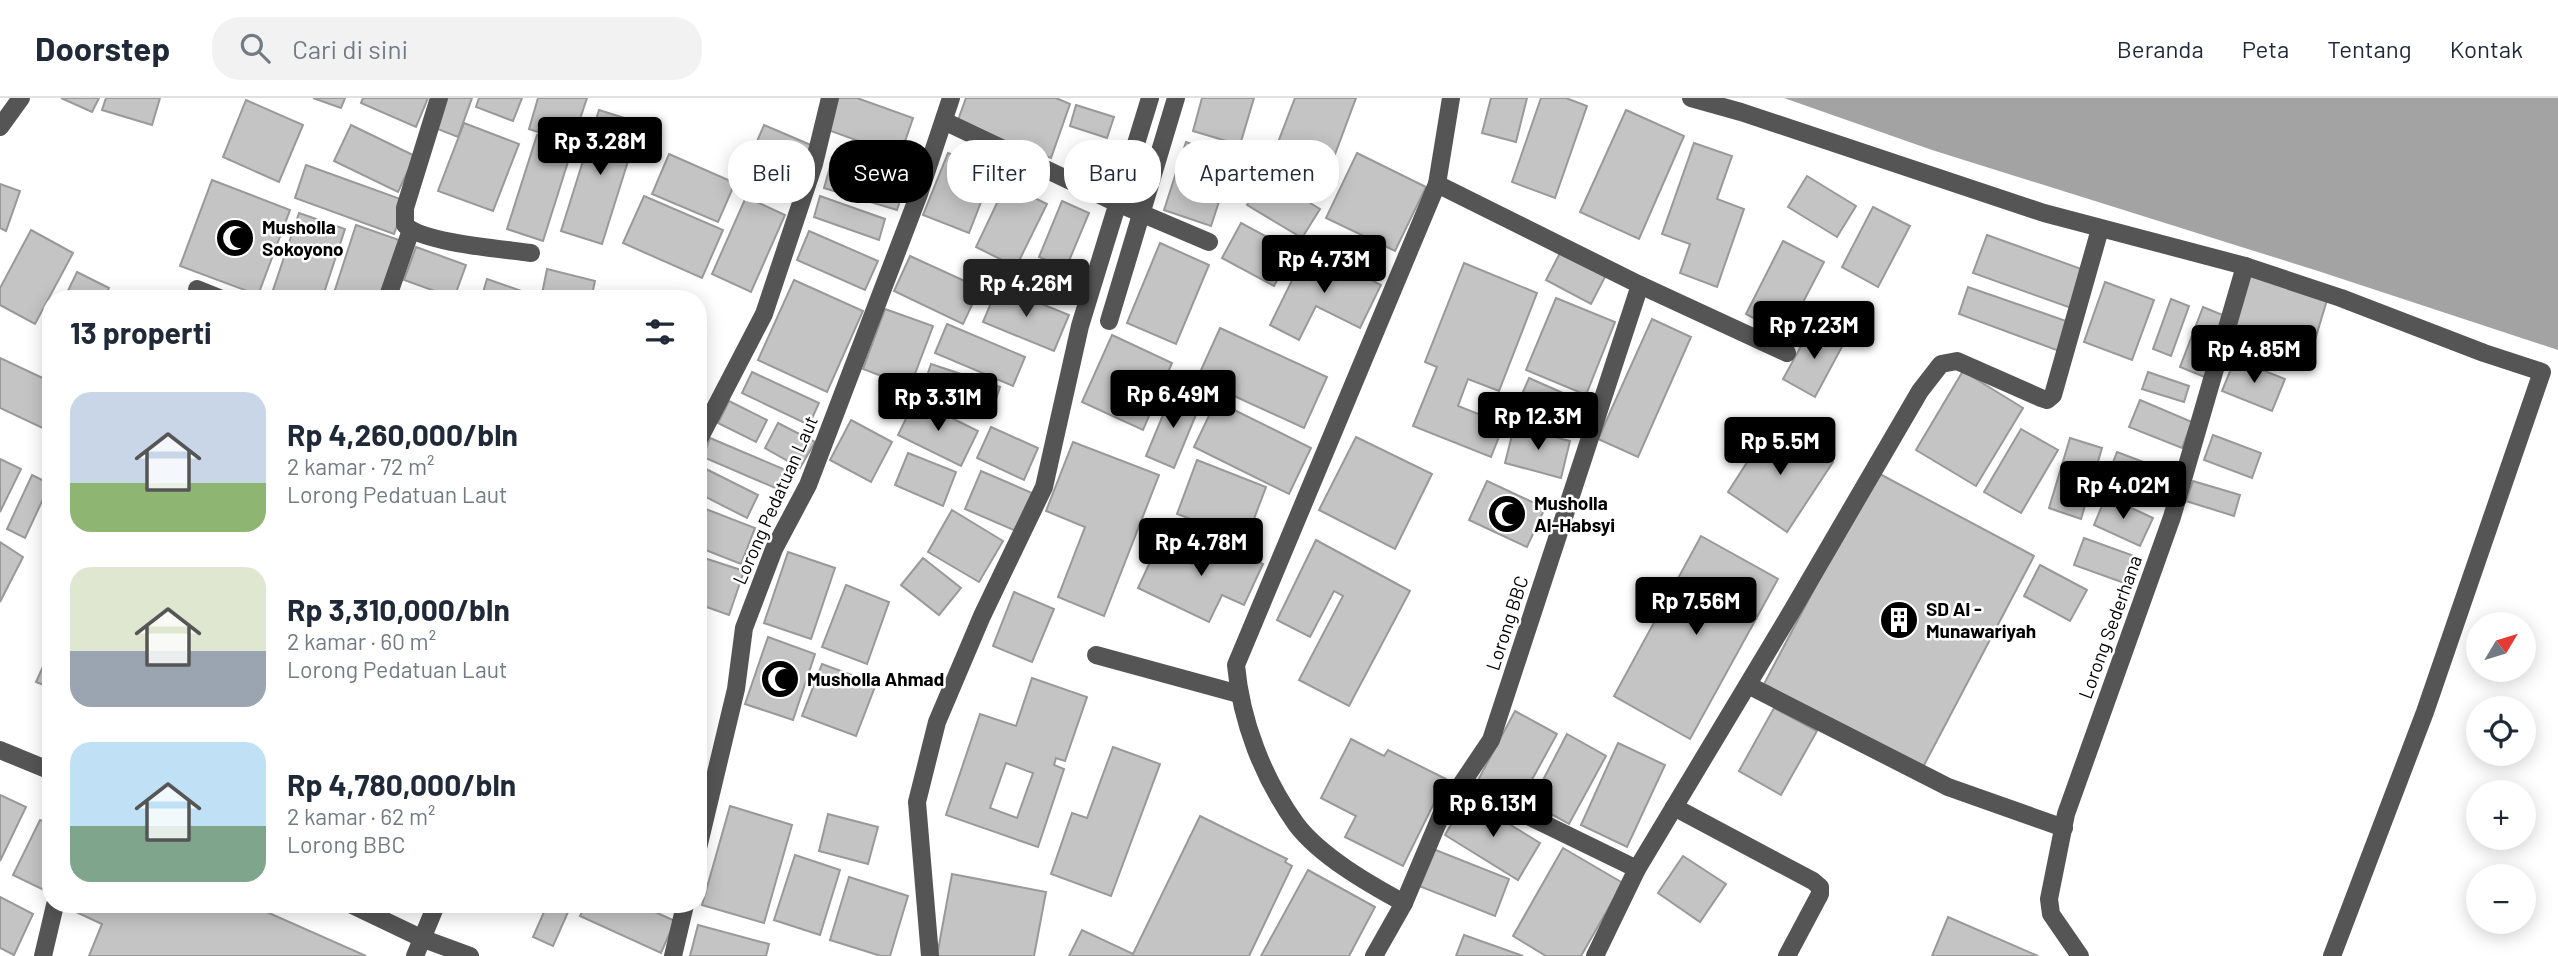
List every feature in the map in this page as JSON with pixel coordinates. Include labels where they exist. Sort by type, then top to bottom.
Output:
[{"type":"street","points":[[0,127],[20,98]]},
{"type":"street","points":[[439,98],[405,208],[404,220],[408,228],[454,244],[531,253]]},
{"type":"street","points":[[707,424],[764,314],[810,176],[830,98]]},
{"type":"street","name":"Lorong Pedatuan Laut","points":[[707,810],[736,689],[744,628],[774,550],[808,485],[915,207],[951,98]]},
{"type":"street","points":[[1137,140],[1150,98]]},
{"type":"street","points":[[1109,321],[1176,98]]},
{"type":"street","points":[[1404,903],[1360,879],[1297,825],[1262,766],[1239,694],[1236,665],[1437,184],[1451,98]]},
{"type":"street","points":[[1691,98],[1741,112],[2044,213],[2245,266],[2341,298],[2484,353],[2542,372],[2425,712],[2332,956]]},
{"type":"street","points":[[944,121],[1064,178]]},
{"type":"street","points":[[1437,184],[1640,285],[1787,353]]},
{"type":"street","points":[[930,956],[917,802],[937,722],[982,616],[1044,487],[1080,326],[1117,203],[1209,242]]},
{"type":"street","points":[[1595,956],[1637,869],[1920,391],[1941,363],[1958,361],[2046,400],[2053,395],[2100,229]]},
{"type":"street","points":[[390,290],[411,230]]},
{"type":"street","name":"Lorong Sederhana","points":[[2080,956],[2051,914],[2049,899],[2064,828],[2101,713],[2172,517],[2245,266]]},
{"type":"street","name":"Lorong BBC","points":[[1374,956],[1404,903],[1442,813],[1491,740],[1640,285]]},
{"type":"street","points":[[1096,655],[1239,694]]},
{"type":"street","points":[[1748,685],[1948,787],[2064,828]]},
{"type":"street","points":[[0,750],[42,768]]},
{"type":"street","points":[[1462,784],[1637,869]]},
{"type":"street","points":[[1674,807],[1820,887],[1820,894],[1787,956]]},
{"type":"street","points":[[43,956],[53,913]]},
{"type":"street","points":[[369,913],[421,938],[470,956]]},
{"type":"street","points":[[415,956],[432,913]]},
{"type":"street","points":[[673,956],[683,913]]},
{"type":"shaded area","points":[[1784,98],[2558,98],[2558,350],[2318,271],[1932,150]]},
{"type":"building","points":[[61,98],[99,98],[92,112]]},
{"type":"building","points":[[106,98],[160,98],[152,125],[102,110]]},
{"type":"building","points":[[313,98],[345,98],[341,108]]},
{"type":"building","points":[[363,98],[428,98],[416,127],[361,103]]},
{"type":"building","points":[[440,98],[472,98],[458,137],[430,126]]},
{"type":"building","points":[[479,98],[522,98],[513,121],[476,107]]},
{"type":"building","points":[[538,98],[587,98],[572,143],[529,129]]},
{"type":"building","points":[[837,98],[857,98],[913,118],[905,140],[856,140],[828,130]]},
{"type":"building","points":[[966,98],[1056,98],[1070,104],[1051,158],[1050,140],[1003,140],[957,123]]},
{"type":"building","points":[[1202,98],[1254,98],[1241,140],[1223,140],[1193,131]]},
{"type":"building","points":[[1295,98],[1356,98],[1339,144],[1339,140],[1279,140]]},
{"type":"building","points":[[1491,98],[1527,98],[1516,142],[1482,133]]},
{"type":"building","points":[[1541,98],[1566,98],[1587,106],[1555,198],[1512,182]]},
{"type":"building","points":[[246,100],[303,125],[279,182],[223,157]]},
{"type":"building","points":[[1076,105],[1114,117],[1107,138],[1070,126]]},
{"type":"building","points":[[599,110],[640,123],[602,244],[561,231]]},
{"type":"building","points":[[1626,110],[1684,136],[1639,239],[1580,212]]},
{"type":"building","points":[[464,123],[519,144],[493,211],[438,191]]},
{"type":"building","points":[[351,125],[415,156],[398,192],[334,161]]},
{"type":"building","points":[[764,125],[799,140],[758,140]]},
{"type":"building","points":[[537,135],[573,146],[543,241],[507,229]]},
{"type":"building","points":[[1694,143],[1732,156],[1717,199],[1744,209],[1717,287],[1680,273],[1690,244],[1662,234]]},
{"type":"building","points":[[1357,153],[1426,187],[1395,251],[1326,218],[1333,203],[1339,203],[1339,191]]},
{"type":"building","points":[[669,154],[728,180],[728,199],[718,222],[652,194]]},
{"type":"building","points":[[947,155],[947,203],[981,203],[969,233],[923,215],[928,203],[933,203],[933,190]]},
{"type":"building","points":[[306,165],[406,201],[394,234],[295,198]]},
{"type":"building","points":[[829,170],[829,190],[824,188]]},
{"type":"building","points":[[1175,176],[1175,203],[1219,203],[1211,226],[1164,210]]},
{"type":"building","points":[[1807,176],[1856,206],[1837,237],[1788,207]]},
{"type":"building","name":"Musholla Sokoyono","points":[[212,180],[290,210],[260,290],[245,290],[180,266]]},
{"type":"building","points":[[0,184],[20,191],[6,231],[0,228]]},
{"type":"building","points":[[644,196],[723,230],[702,278],[623,243]]},
{"type":"building","points":[[820,196],[829,199],[829,203],[840,203],[885,219],[879,240],[814,217]]},
{"type":"building","points":[[1062,201],[1089,213],[1066,268],[1039,257]]},
{"type":"building","points":[[743,203],[759,203],[785,215],[751,292],[712,274]]},
{"type":"building","points":[[874,203],[899,203],[897,210]]},
{"type":"building","points":[[997,203],[1047,204],[1016,267],[976,247]]},
{"type":"building","points":[[1310,203],[1320,209],[1302,238],[1247,205]]},
{"type":"building","points":[[1873,207],[1910,226],[1878,287],[1842,267]]},
{"type":"building","points":[[299,213],[345,229],[325,290],[273,290]]},
{"type":"building","points":[[1241,223],[1293,251],[1274,286],[1222,258]]},
{"type":"building","points":[[356,225],[402,241],[385,290],[335,290]]},
{"type":"building","points":[[31,230],[73,253],[53,290],[42,290],[42,311],[35,324],[0,305],[0,288]]},
{"type":"building","points":[[809,231],[878,261],[865,290],[797,260]]},
{"type":"building","points":[[1987,235],[2087,271],[2074,309],[1973,273]]},
{"type":"building","points":[[1783,241],[1824,262],[1786,335],[1746,314]]},
{"type":"building","points":[[1160,243],[1209,265],[1176,344],[1127,323]]},
{"type":"building","points":[[416,247],[466,265],[457,290],[432,290],[404,280]]},
{"type":"building","points":[[1308,248],[1381,285],[1360,328],[1316,306],[1299,340],[1270,325]]},
{"type":"building","points":[[1560,253],[1606,275],[1591,304],[1546,280]]},
{"type":"building","points":[[910,256],[980,288],[963,324],[894,291]]},
{"type":"building","points":[[1464,263],[1537,293],[1499,391],[1468,379],[1458,406],[1504,424],[1491,457],[1413,426],[1437,367],[1425,362]]},
{"type":"building","points":[[547,269],[595,281],[593,290],[543,290]]},
{"type":"building","points":[[77,272],[109,288],[108,290],[68,290]]},
{"type":"building","points":[[2249,272],[2328,297],[2307,366],[2228,341]]},
{"type":"building","points":[[487,279],[519,290],[484,290]]},
{"type":"building","points":[[794,280],[863,311],[827,392],[758,360]]},
{"type":"building","points":[[2105,282],[2154,300],[2132,360],[2084,342]]},
{"type":"building","points":[[998,286],[1069,315],[1054,351],[983,322]]},
{"type":"building","points":[[1968,287],[2072,323],[2062,352],[1959,314]]},
{"type":"building","points":[[1556,298],[1615,322],[1586,395],[1526,370]]},
{"type":"building","points":[[2171,299],[2189,306],[2171,356],[2153,349]]},
{"type":"building","points":[[2203,307],[2230,318],[2207,378],[2180,367]]},
{"type":"building","points":[[885,309],[933,326],[910,387],[863,369]]},
{"type":"building","points":[[1652,319],[1691,337],[1638,457],[1598,439]]},
{"type":"building","points":[[947,324],[1025,357],[1013,386],[935,353]]},
{"type":"building","points":[[1812,326],[1844,343],[1815,397],[1783,379]]},
{"type":"building","points":[[1220,328],[1327,377],[1304,428],[1197,379]]},
{"type":"building","points":[[1112,335],[1172,363],[1143,430],[1082,402]]},
{"type":"building","points":[[0,358],[42,378],[42,428],[0,408]]},
{"type":"building","points":[[2235,359],[2285,379],[2272,411],[2222,391]]},
{"type":"building","points":[[931,364],[1000,387],[990,418],[921,394]]},
{"type":"building","points":[[1963,371],[2023,408],[1976,486],[1916,450]]},
{"type":"building","points":[[752,372],[819,403],[809,425],[742,393]]},
{"type":"building","points":[[2148,372],[2189,386],[2184,402],[2142,389]]},
{"type":"building","points":[[1529,378],[1588,404],[1575,434],[1516,408]]},
{"type":"building","points":[[1172,393],[1200,405],[1174,468],[1146,456]]},
{"type":"building","points":[[915,400],[978,431],[961,466],[898,435]]},
{"type":"building","points":[[2140,400],[2192,422],[2182,448],[2129,427]]},
{"type":"building","points":[[729,401],[767,420],[756,442],[718,423]]},
{"type":"building","points":[[1216,401],[1311,448],[1289,494],[1194,447]]},
{"type":"building","points":[[851,420],[892,442],[871,482],[830,460]]},
{"type":"building","points":[[1773,422],[1833,462],[1787,532],[1728,492]]},
{"type":"building","points":[[778,423],[815,442],[800,468],[765,448]]},
{"type":"building","points":[[991,427],[1038,448],[1024,480],[977,458]]},
{"type":"building","points":[[1514,427],[1570,441],[1561,478],[1505,463]]},
{"type":"building","points":[[2021,429],[2058,450],[2021,513],[1984,492]]},
{"type":"building","points":[[2213,435],[2261,453],[2252,478],[2204,460]]},
{"type":"building","points":[[1356,437],[1432,474],[1395,549],[1319,510]]},
{"type":"building","points":[[710,438],[788,471],[780,490],[707,459]]},
{"type":"building","points":[[2070,438],[2102,448],[2081,519],[2049,508]]},
{"type":"building","points":[[1073,442],[1159,475],[1104,616],[1058,597],[1085,527],[1046,511]]},
{"type":"building","points":[[2117,452],[2170,472],[2161,498],[2107,478]]},
{"type":"building","points":[[908,453],[956,472],[943,506],[895,485]]},
{"type":"building","points":[[0,459],[21,469],[0,512]]},
{"type":"building","points":[[1197,460],[1266,487],[1246,540],[1177,514]]},
{"type":"building","points":[[707,470],[758,495],[747,518],[707,498]]},
{"type":"building","points":[[981,471],[1032,493],[1016,531],[965,509]]},
{"type":"building","name":"SD Al - Munawariyah","points":[[1876,472],[2034,556],[1922,769],[1764,684]]},
{"type":"building","points":[[32,475],[42,480],[42,501],[25,538],[7,529]]},
{"type":"building","name":"Musholla Al-Habsyi","points":[[1487,481],[1545,508],[1527,547],[1469,520]]},
{"type":"building","points":[[2193,481],[2240,495],[2234,516],[2186,501]]},
{"type":"building","points":[[2106,496],[2153,518],[2140,546],[2094,525]]},
{"type":"building","points":[[707,509],[755,528],[741,564],[707,551]]},
{"type":"building","points":[[952,510],[1003,541],[979,582],[928,552]]},
{"type":"building","points":[[1204,536],[1263,564],[1244,605],[1222,595],[1209,622],[1138,588],[1157,547],[1192,564]]},
{"type":"building","points":[[1701,536],[1778,579],[1690,739],[1614,696]]},
{"type":"building","points":[[2084,538],[2137,557],[2127,584],[2074,565]]},
{"type":"building","points":[[1316,540],[1410,591],[1349,706],[1299,680],[1343,596],[1334,591],[1310,637],[1277,620]]},
{"type":"building","points":[[0,542],[23,557],[0,602]]},
{"type":"building","points":[[788,552],[835,568],[811,639],[764,623]]},
{"type":"building","points":[[923,558],[961,588],[939,615],[901,585]]},
{"type":"building","points":[[707,559],[744,571],[729,615],[707,607]]},
{"type":"building","points":[[2040,565],[2087,590],[2070,621],[2024,596]]},
{"type":"building","points":[[846,585],[889,602],[867,664],[822,647]]},
{"type":"building","points":[[1014,592],[1054,609],[1032,662],[993,646]]},
{"type":"building","name":"Musholla Ahmad","points":[[768,637],[815,654],[793,720],[745,704]]},
{"type":"building","points":[[822,664],[876,684],[856,736],[802,716]]},
{"type":"building","points":[[42,669],[42,684],[36,682]]},
{"type":"building","points":[[1032,678],[1087,697],[1065,761],[1056,758],[1054,765],[1064,769],[1038,847],[946,815],[980,714],[1016,726]],"holes":[[[1006,763],[1033,773],[1017,818],[990,808]]]},
{"type":"building","points":[[1774,708],[1817,731],[1781,795],[1739,771]]},
{"type":"building","points":[[1515,711],[1557,734],[1518,805],[1477,782]]},
{"type":"building","points":[[1567,734],[1606,756],[1569,824],[1531,803]]},
{"type":"building","points":[[1351,739],[1384,756],[1388,750],[1446,779],[1403,866],[1345,837],[1356,816],[1321,798]]},
{"type":"building","points":[[1618,743],[1665,765],[1627,847],[1581,825]]},
{"type":"building","points":[[1113,747],[1160,764],[1111,896],[1051,874],[1072,813],[1087,818]]},
{"type":"building","points":[[0,795],[26,807],[0,861]]},
{"type":"building","points":[[1467,798],[1540,843],[1518,880],[1445,835]]},
{"type":"building","points":[[730,806],[792,825],[764,923],[707,906],[707,887]]},
{"type":"building","points":[[828,814],[878,827],[868,864],[819,851]]},
{"type":"building","points":[[1200,816],[1287,859],[1285,862],[1292,866],[1249,956],[1069,956],[1082,930],[1133,954]]},
{"type":"building","points":[[40,820],[42,821],[42,889],[13,875]]},
{"type":"building","points":[[1563,848],[1623,883],[1581,956],[1546,956],[1513,936]]},
{"type":"building","points":[[1433,849],[1509,879],[1495,916],[1419,886]]},
{"type":"building","points":[[795,855],[840,870],[820,935],[774,920]]},
{"type":"building","points":[[1683,856],[1726,884],[1700,922],[1658,893]]},
{"type":"building","points":[[1308,870],[1375,907],[1349,956],[1261,956]]},
{"type":"building","points":[[952,874],[1046,892],[1034,956],[937,956]]},
{"type":"building","points":[[849,877],[908,896],[890,956],[881,956],[830,940]]},
{"type":"building","points":[[0,897],[33,914],[14,955],[0,948]]},
{"type":"building","points":[[78,913],[269,913],[366,956],[89,956],[102,924]]},
{"type":"building","points":[[544,913],[568,913],[553,946],[533,937]]},
{"type":"building","points":[[582,913],[658,913],[675,921],[661,953],[580,916]]},
{"type":"building","points":[[1948,917],[2038,956],[1932,956]]},
{"type":"building","points":[[698,925],[769,944],[766,956],[690,956]]},
{"type":"building","points":[[1464,935],[1523,956],[1456,956]]},
{"type":"place","name":"Musholla Sokoyono","points":[[235,238]]},
{"type":"place","name":"Musholla Al-Habsyi","points":[[1507,514]]},
{"type":"place","name":"SD Al - Munawariyah","points":[[1899,620]]},
{"type":"place","name":"Musholla Ahmad","points":[[780,679]]}]
